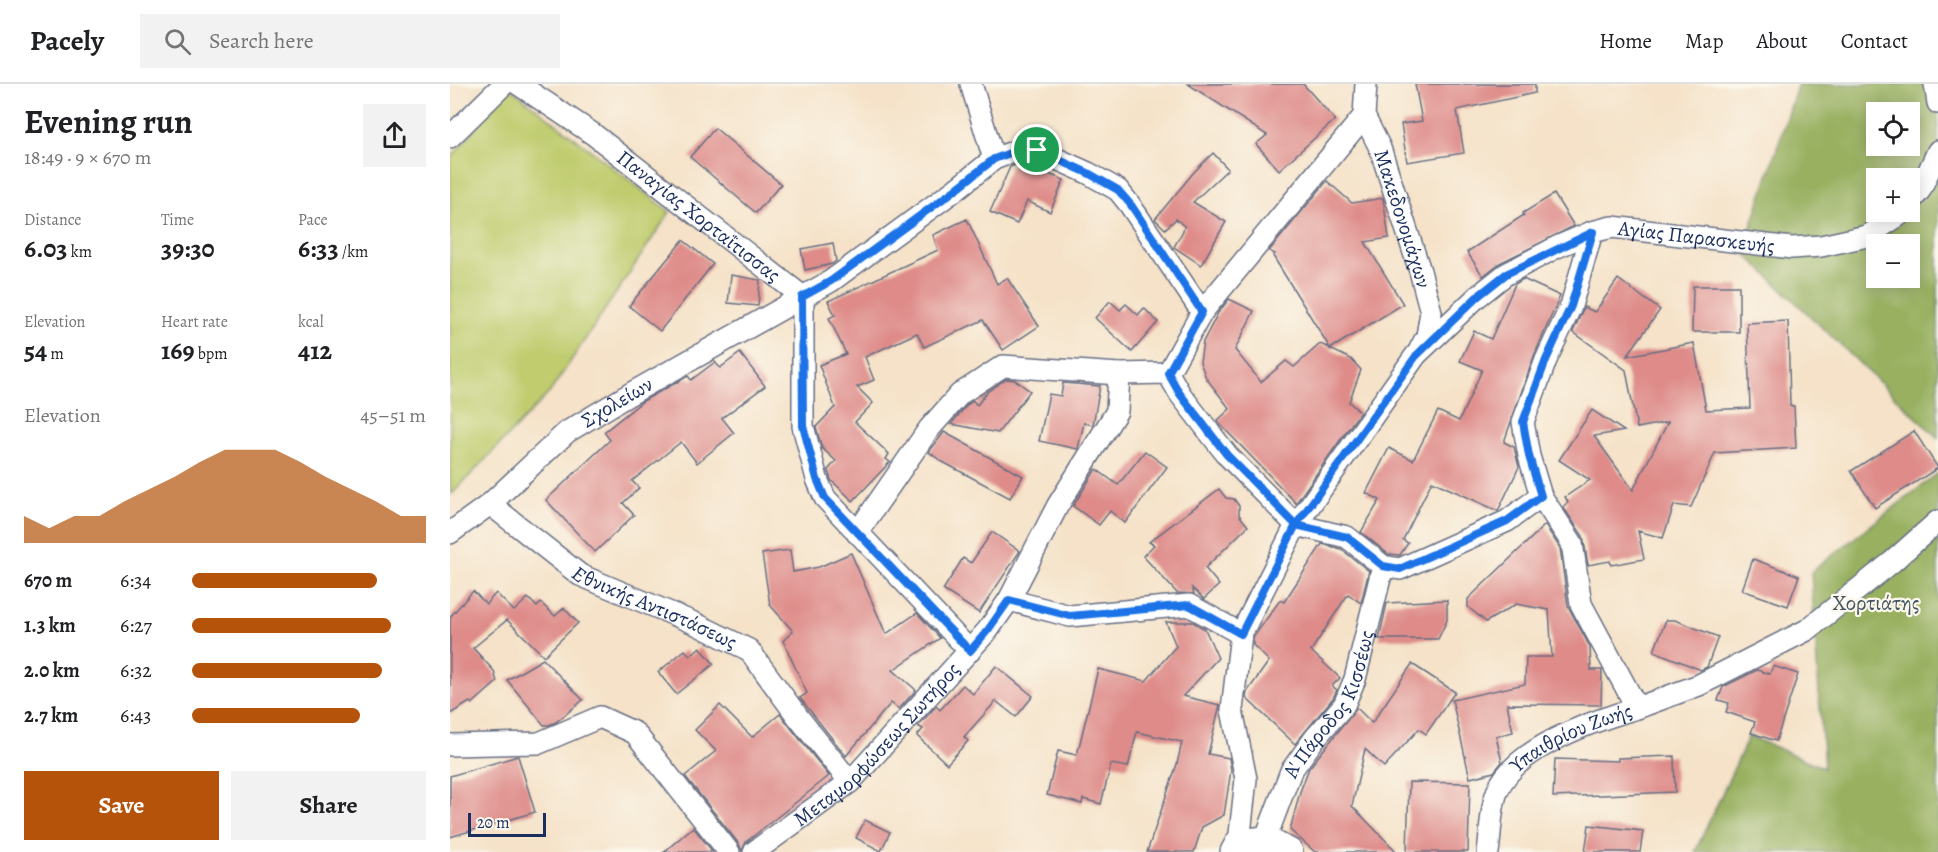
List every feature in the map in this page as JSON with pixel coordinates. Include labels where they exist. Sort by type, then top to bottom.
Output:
[{"type":"street","points":[[450,137],[504,84]]},
{"type":"street","name":"Παναγίας Χορταΐτισσας","points":[[518,84],[593,134],[802,297]]},
{"type":"street","points":[[971,84],[994,159],[1018,150],[1037,150],[1088,173],[1118,190],[1131,205],[1202,312]]},
{"type":"street","points":[[1168,373],[1202,312],[1364,116],[1366,84]]},
{"type":"street","points":[[1935,84],[1938,103]]},
{"type":"street","name":"Μακεδονομάχων","points":[[1364,116],[1380,148],[1431,312],[1427,336],[1416,356]]},
{"type":"street","points":[[1920,190],[1938,151]]},
{"type":"street","name":"Σχολείων","points":[[450,534],[490,504],[567,432],[831,281],[994,159]]},
{"type":"street","name":"Αγίας Παρασκευής","points":[[1237,848],[1246,779],[1232,710],[1241,634],[1296,525],[1416,356],[1477,297],[1506,274],[1593,232],[1612,227],[1792,248],[1821,246],[1867,236],[1889,222]]},
{"type":"street","name":"Υπαιθρίου Ζωής","points":[[1488,852],[1497,793],[1502,782],[1523,759],[1539,747],[1605,717],[1637,708],[1581,604],[1572,543],[1541,496],[1529,456],[1523,422],[1546,360],[1571,306],[1593,232]]},
{"type":"street","points":[[802,297],[803,426],[817,479],[825,498],[970,651]]},
{"type":"street","points":[[857,533],[929,429],[960,394],[1003,366],[1119,374],[1168,373]]},
{"type":"street","points":[[1168,373],[1180,394],[1227,455],[1296,525],[1347,537],[1383,566],[1400,569],[1507,521],[1541,496]]},
{"type":"street","name":"Μεταμορφώσεως Σωτήρος","points":[[754,852],[850,782],[988,630],[1009,600],[1058,505],[1117,411],[1119,374]]},
{"type":"street","name":"Εθνικής Αντιστάσεως","points":[[490,504],[580,575],[694,623],[749,650],[850,782]]},
{"type":"street","points":[[1637,708],[1699,685],[1807,630],[1892,562],[1938,520]]},
{"type":"street","name":"Α' Πάροδος Κισσέως","points":[[1277,846],[1292,771],[1315,738],[1344,705],[1355,679],[1383,566]]},
{"type":"street","points":[[1009,600],[1070,616],[1189,605],[1241,634]]},
{"type":"street","points":[[450,745],[539,743],[600,717],[635,733],[729,852]]},
{"type":"street","points":[[1237,848],[1277,846]]},
{"type":"green space","points":[[1798,84],[1938,84],[1938,438],[1743,252]]},
{"type":"green space","points":[[509,87],[670,212],[550,392],[452,494],[450,492],[450,159]]},
{"type":"green space","name":"Χορτιάτης","points":[[1938,473],[1938,852],[1695,852],[1749,736],[1824,768],[1811,572]]},
{"type":"building","points":[[1188,84],[1303,84],[1335,120],[1279,170],[1256,144],[1267,135]]},
{"type":"building","points":[[1415,84],[1535,84],[1535,93],[1457,110],[1464,153],[1407,162],[1401,124],[1422,121]]},
{"type":"building","points":[[715,128],[781,184],[756,213],[690,157]]},
{"type":"building","points":[[1213,153],[1228,169],[1193,202],[1226,222],[1201,265],[1174,247],[1185,227],[1176,219],[1165,229],[1155,219]]},
{"type":"building","points":[[1020,163],[1064,180],[1050,212],[1027,201],[1017,224],[990,212],[1010,167]]},
{"type":"building","points":[[1327,181],[1352,203],[1383,198],[1389,238],[1365,242],[1403,304],[1330,349],[1351,359],[1361,370],[1349,402],[1360,412],[1296,503],[1217,421],[1230,409],[1206,378],[1200,362],[1203,342],[1218,313],[1229,299],[1254,311],[1235,350],[1261,382],[1286,361],[1294,367],[1320,344],[1330,348],[1273,256],[1275,254],[1269,251]]},
{"type":"building","points":[[1554,194],[1574,226],[1500,263],[1483,276],[1467,252]]},
{"type":"building","points":[[967,219],[997,284],[1007,278],[1039,326],[1003,350],[983,320],[924,347],[917,333],[865,357],[874,380],[857,387],[873,403],[855,422],[889,454],[886,459],[890,462],[853,501],[831,480],[828,470],[836,461],[822,448],[816,427],[835,407],[819,365],[846,354],[829,318],[835,315],[828,301],[938,250],[933,235]]},
{"type":"building","points":[[683,240],[713,264],[660,331],[629,306]]},
{"type":"building","points":[[833,243],[836,261],[805,270],[801,249]]},
{"type":"building","points":[[731,275],[760,280],[758,306],[728,303]]},
{"type":"building","points":[[1523,279],[1560,296],[1534,356],[1504,442],[1514,447],[1519,467],[1498,511],[1432,481],[1403,540],[1408,543],[1400,555],[1388,554],[1361,532],[1380,500],[1366,493],[1389,448],[1413,460],[1438,411],[1459,421],[1482,370],[1460,361],[1474,331],[1491,339],[1515,284]]},
{"type":"building","points":[[1618,279],[1660,310],[1627,356],[1694,343],[1706,410],[1750,408],[1747,323],[1788,321],[1790,406],[1794,406],[1796,448],[1715,453],[1691,507],[1674,505],[1663,538],[1638,531],[1644,559],[1611,565],[1610,561],[1588,565],[1583,536],[1563,507],[1568,502],[1565,497],[1590,480],[1559,460],[1592,410],[1624,431],[1594,436],[1633,490],[1668,422],[1637,428],[1626,370],[1573,332],[1584,307],[1595,312]]},
{"type":"building","points":[[1693,286],[1739,286],[1739,332],[1692,332]]},
{"type":"building","points":[[1110,301],[1120,310],[1126,304],[1138,315],[1144,308],[1158,322],[1132,352],[1095,318]]},
{"type":"building","points":[[740,353],[765,386],[722,418],[734,433],[697,463],[681,442],[632,481],[639,488],[623,503],[634,515],[595,552],[546,500],[610,440],[604,432],[643,401],[688,376],[691,380],[715,362],[720,368]]},
{"type":"building","points":[[1006,379],[1015,380],[1030,391],[998,433],[951,424],[968,404],[973,401],[977,405],[987,392]]},
{"type":"building","points":[[1063,383],[1100,386],[1093,425],[1084,423],[1078,449],[1039,441],[1049,394],[1061,396]]},
{"type":"building","points":[[1914,431],[1938,468],[1875,508],[1851,471]]},
{"type":"building","points":[[944,432],[1023,476],[1010,498],[941,461],[929,452]]},
{"type":"building","points":[[1145,451],[1167,467],[1125,523],[1110,511],[1099,525],[1073,506],[1096,469],[1118,485]]},
{"type":"building","points":[[1219,489],[1226,498],[1234,499],[1239,506],[1239,515],[1248,526],[1205,568],[1219,585],[1204,599],[1192,588],[1194,594],[1177,593],[1143,556],[1154,545],[1149,542]]},
{"type":"building","points":[[1545,525],[1560,548],[1568,606],[1590,647],[1591,670],[1602,670],[1601,705],[1507,704],[1513,732],[1496,736],[1502,762],[1494,772],[1470,778],[1452,700],[1525,684],[1526,657],[1552,657],[1549,610],[1516,604],[1486,622],[1468,607],[1468,599]]},
{"type":"building","points":[[992,532],[1020,551],[979,613],[943,590],[963,558],[971,563]]},
{"type":"building","points":[[1322,544],[1341,549],[1369,571],[1361,603],[1348,594],[1311,651],[1340,678],[1332,686],[1337,690],[1333,698],[1295,744],[1246,698],[1247,692],[1269,661],[1253,645],[1253,638],[1280,600],[1284,602]]},
{"type":"building","points":[[790,550],[793,572],[819,567],[851,553],[886,634],[917,613],[940,638],[893,670],[916,690],[899,709],[891,703],[846,756],[800,698],[807,693],[783,641],[793,631],[770,605],[762,554]]},
{"type":"building","points":[[1753,559],[1799,576],[1788,606],[1742,590]]},
{"type":"building","points":[[473,591],[486,604],[496,593],[514,611],[528,598],[537,607],[541,603],[555,616],[564,608],[578,623],[544,656],[507,620],[473,648],[494,671],[497,682],[472,704],[470,702],[450,714],[450,617]]},
{"type":"building","points":[[1447,600],[1447,620],[1438,639],[1379,639],[1387,603]]},
{"type":"building","points":[[1666,620],[1675,620],[1718,637],[1707,667],[1701,670],[1654,651]]},
{"type":"building","points":[[1166,622],[1193,622],[1205,629],[1218,658],[1183,696],[1220,705],[1208,754],[1229,758],[1231,770],[1224,815],[1202,827],[1194,852],[1147,852],[1177,764],[1182,742],[1137,732],[1128,767],[1111,764],[1101,804],[1083,799],[1082,804],[1047,795],[1058,751],[1077,755],[1098,669],[1146,681],[1176,646]]},
{"type":"building","points":[[700,647],[714,664],[676,694],[658,672],[685,650],[690,656]]},
{"type":"building","points":[[543,659],[583,700],[549,725],[544,725],[507,680]]},
{"type":"building","points":[[1412,664],[1455,692],[1426,734],[1419,729],[1384,767],[1365,749],[1352,806],[1397,852],[1315,852],[1290,830],[1309,768],[1357,708],[1372,723]]},
{"type":"building","points":[[996,666],[1033,696],[1016,717],[996,701],[964,737],[968,741],[947,764],[917,736],[923,729],[918,726],[936,706],[940,710],[963,685],[973,694]]},
{"type":"building","points":[[1773,666],[1798,674],[1776,741],[1751,733],[1755,722],[1726,712],[1729,703],[1718,700],[1723,687],[1757,670],[1770,674]]},
{"type":"building","points":[[720,705],[752,737],[780,714],[829,776],[746,842],[742,851],[739,844],[685,776],[716,751],[695,730]]},
{"type":"building","points":[[518,756],[535,812],[450,837],[450,776]]},
{"type":"building","points":[[1674,756],[1675,792],[1553,797],[1555,759],[1618,761],[1618,758]]},
{"type":"building","points":[[1409,782],[1470,783],[1468,852],[1407,852]]},
{"type":"building","points":[[865,820],[890,832],[881,851],[856,838]]},
{"type":"building","points":[[1589,825],[1643,831],[1640,852],[1585,852]]},
{"type":"building","points":[[693,827],[713,852],[664,852]]},
{"type":"route","points":[[1037,150],[1018,150],[994,159],[831,281],[802,297],[803,426],[817,479],[825,498],[970,651],[1009,600],[1070,616],[1189,605],[1241,634],[1296,525],[1416,356],[1477,297],[1506,274],[1593,232],[1571,306],[1546,360],[1523,422],[1529,456],[1541,496],[1507,521],[1400,569],[1383,566],[1347,537],[1296,525],[1227,455],[1180,394],[1168,373],[1202,312],[1131,205],[1118,190],[1088,173],[1037,150]]}]
